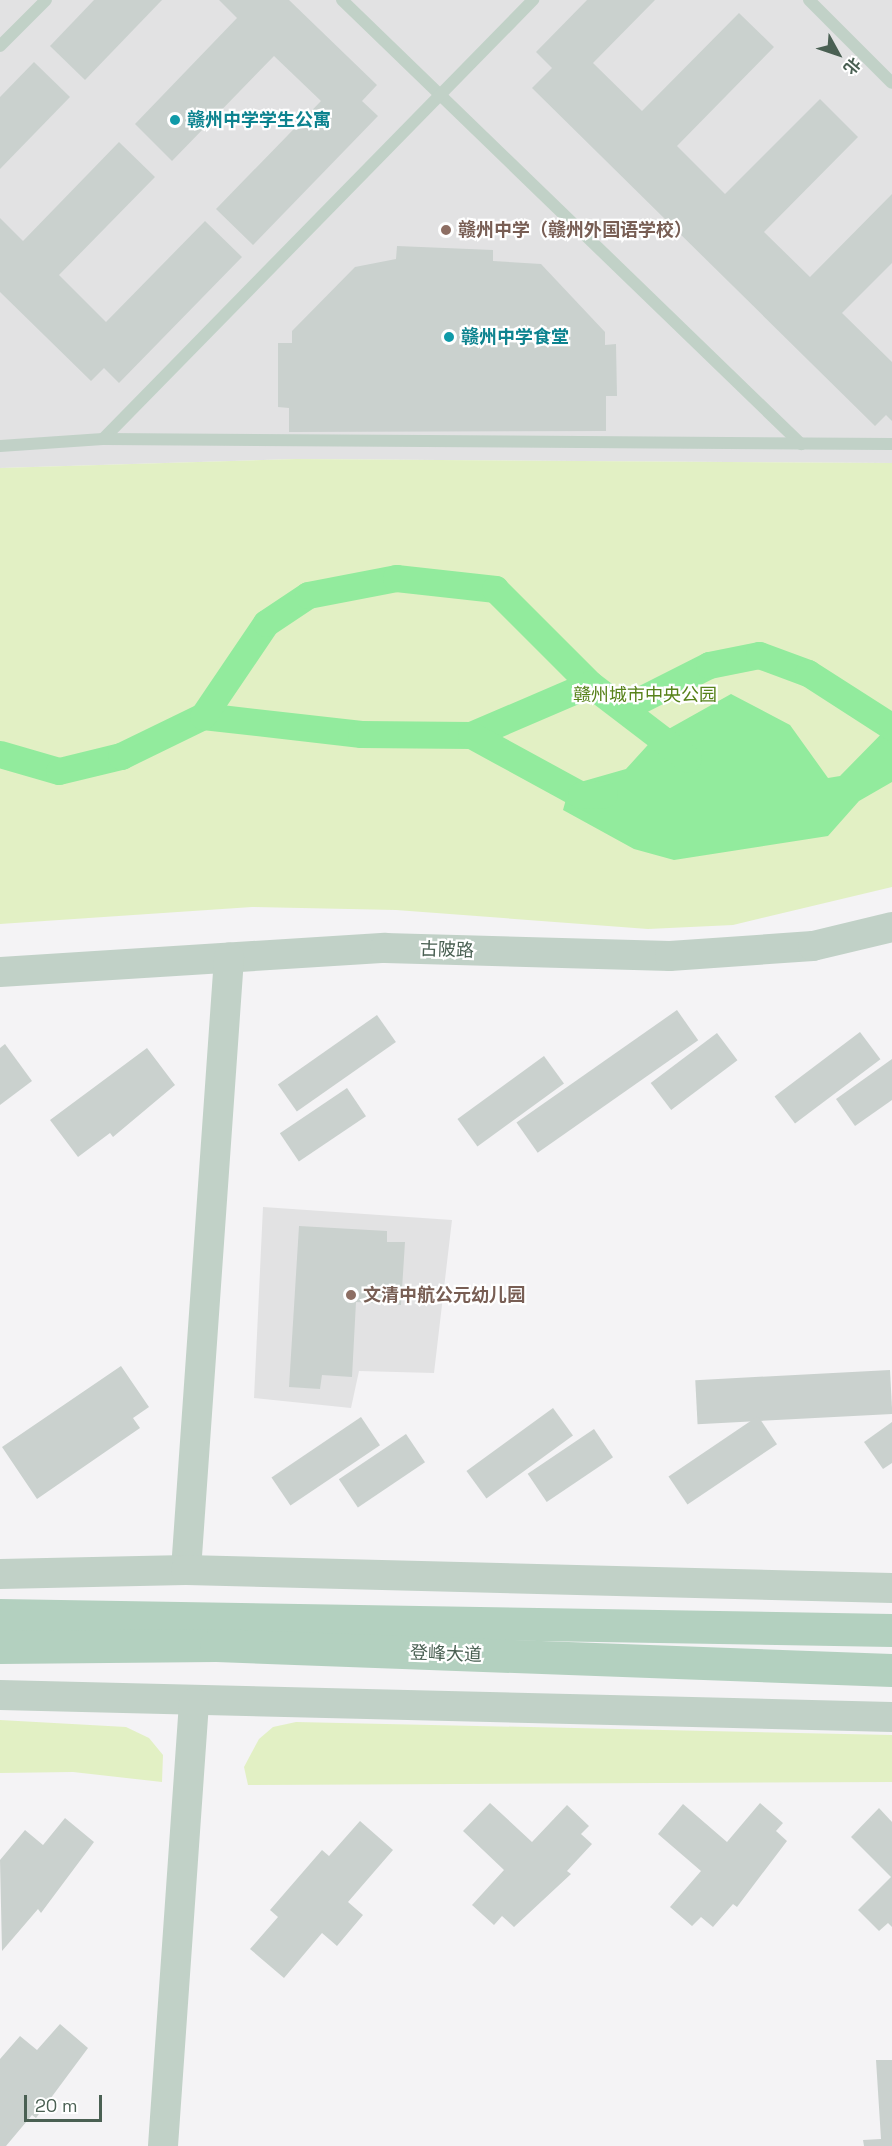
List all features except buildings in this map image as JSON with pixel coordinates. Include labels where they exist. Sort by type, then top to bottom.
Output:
[{"type":"main road","name":"登峰大道","points":[[0,1615],[892,1630]]},
{"type":"main road","name":"登峰大道","points":[[0,1647],[216,1645],[892,1670]]},
{"type":"street","name":"古陂路","points":[[0,972],[384,948],[670,956],[813,946],[892,927]]},
{"type":"street","points":[[186,1570],[229,958]]},
{"type":"street","points":[[0,1574],[186,1570],[892,1587]]},
{"type":"street","points":[[0,1695],[194,1703],[892,1717]]},
{"type":"street","points":[[164,2146],[194,1703]]},
{"type":"lane","points":[[0,46],[46,0]]},
{"type":"lane","points":[[342,0],[801,444]]},
{"type":"lane","points":[[103,439],[437,94],[533,0]]},
{"type":"lane","points":[[809,0],[892,83]]},
{"type":"lane","points":[[0,446],[103,439],[892,444]]},
{"type":"shaded area","name":"赣州中学（赣州外国语学校）","points":[[0,0],[892,0],[892,463],[296,459],[0,468]]},
{"type":"shaded area","points":[[731,694],[790,725],[828,778],[840,776],[892,723],[892,782],[859,801],[828,836],[674,860],[634,849],[563,810],[570,785],[626,769],[656,736]]},
{"type":"shaded area","name":"文清中航公元幼儿园","points":[[263,1207],[452,1220],[434,1373],[359,1371],[351,1408],[254,1398]]},
{"type":"green space","name":"赣州城市中央公园","points":[[296,459],[892,463],[892,887],[733,925],[648,929],[396,910],[252,907],[0,924],[0,468]]},
{"type":"green space","points":[[0,1720],[126,1727],[149,1738],[163,1755],[162,1782],[73,1772],[0,1773]]},
{"type":"green space","points":[[296,1722],[892,1735],[892,1782],[248,1785],[244,1767],[259,1739],[273,1727]]},
{"type":"waterway","points":[[0,754],[59,771],[121,756],[203,716],[266,623],[308,595],[396,578],[495,589],[590,684],[688,759]]},
{"type":"waterway","points":[[626,707],[709,665],[759,655],[808,673],[892,727]]},
{"type":"waterway","points":[[203,716],[361,734],[471,735],[590,684]]},
{"type":"waterway","points":[[471,735],[581,795],[604,794]]},
{"type":"place","name":"赣州中学学生公寓","points":[[175,120]]},
{"type":"place","name":"赣州中学（赣州外国语学校）","points":[[446,230]]},
{"type":"place","name":"赣州中学食堂","points":[[449,337]]},
{"type":"place","name":"文清中航公元幼儿园","points":[[351,1295]]}]
